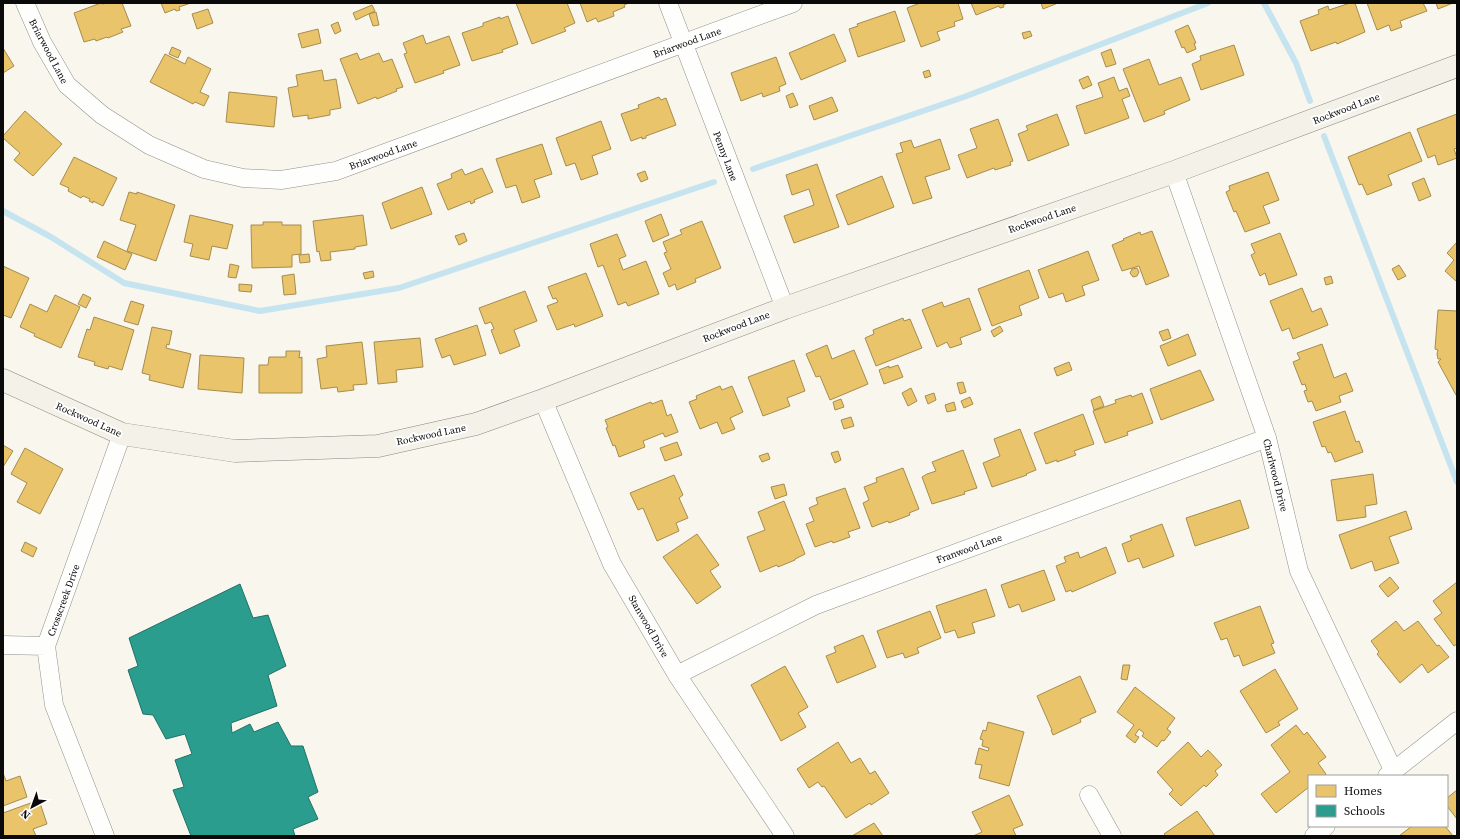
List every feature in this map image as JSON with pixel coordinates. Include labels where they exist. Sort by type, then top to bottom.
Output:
[{"type":"street","name":"Briarwood Lane","points":[[25,3],[42,42],[67,85],[102,115],[149,145],[204,169],[243,178],[281,180],[336,171],[793,3]]},
{"type":"street","name":"Penny Lane","points":[[668,3],[785,308]]},
{"type":"street","name":"Rockwood Lane","points":[[3,380],[122,434],[235,451],[378,446],[476,424],[785,308],[1174,172],[1457,66]]},
{"type":"street","name":"Charlwood Drive","points":[[1174,172],[1267,438],[1299,570],[1390,773]]},
{"type":"street","name":"Stanwood Drive","points":[[543,400],[612,564],[677,675],[785,836]]},
{"type":"street","name":"Crosscreek Drive","points":[[105,836],[54,705],[46,646],[122,434]]},
{"type":"street","name":"Franwood Lane","points":[[677,675],[816,605],[1267,438]]},
{"type":"street","points":[[3,645],[46,646]]},
{"type":"street","points":[[1390,773],[1457,721]]},
{"type":"street","points":[[1089,795],[1112,836]]},
{"type":"street","points":[[1314,836],[1325,827]]},
{"type":"building: Homes","points":[[101,3],[122,3],[131,26],[121,29],[123,32],[108,38],[84,42],[74,13]]},
{"type":"building: Homes","points":[[161,3],[191,3],[179,7],[180,10],[176,11],[175,9],[165,13]]},
{"type":"building: Homes","points":[[516,3],[567,3],[575,23],[564,28],[566,31],[532,44]]},
{"type":"building: Homes","points":[[580,3],[629,3],[624,5],[625,7],[613,12],[614,16],[598,22],[596,18],[587,22]]},
{"type":"building: Homes","points":[[920,3],[958,3],[963,19],[954,22],[955,26],[937,32],[940,40],[921,47],[907,8]]},
{"type":"building: Homes","points":[[971,3],[1008,3],[1003,5],[1004,7],[1000,8],[999,6],[976,15]]},
{"type":"building: Homes","points":[[1041,3],[1058,3],[1043,9]]},
{"type":"building: Homes","points":[[1350,3],[1355,3],[1365,32],[1337,44],[1336,42],[1311,51],[1300,21],[1319,14],[1318,10],[1328,6],[1329,10]]},
{"type":"building: Homes","points":[[1367,3],[1423,3],[1427,11],[1400,21],[1402,27],[1391,31],[1389,25],[1377,30]]},
{"type":"building: Homes","points":[[1436,3],[1453,3],[1438,9]]},
{"type":"building: Homes","points":[[372,5],[375,11],[356,20],[353,13]]},
{"type":"building: Homes","points":[[208,9],[213,23],[197,29],[192,14]]},
{"type":"building: Homes","points":[[895,11],[905,41],[858,57],[849,29],[858,26],[857,24]]},
{"type":"building: Homes","points":[[376,12],[379,25],[373,26],[369,14]]},
{"type":"building: Homes","points":[[508,16],[518,44],[502,50],[503,52],[472,61],[462,33],[483,26],[483,23]]},
{"type":"building: Homes","points":[[338,22],[341,31],[335,34],[331,25]]},
{"type":"building: Homes","points":[[1188,25],[1196,43],[1194,43],[1196,49],[1187,53],[1184,47],[1182,48],[1175,31]]},
{"type":"building: Homes","points":[[318,29],[321,43],[302,48],[298,34]]},
{"type":"building: Homes","points":[[1030,31],[1032,36],[1024,39],[1022,33]]},
{"type":"building: Homes","points":[[834,34],[846,61],[801,80],[789,53]]},
{"type":"building: Homes","points":[[423,35],[426,44],[449,36],[460,65],[443,71],[444,73],[415,83],[404,54],[407,53],[403,43]]},
{"type":"building: Homes","points":[[1234,45],[1244,75],[1201,90],[1192,64],[1201,60],[1200,56]]},
{"type":"building: Homes","points":[[172,47],[181,51],[178,58],[169,54]]},
{"type":"building: Homes","points":[[3,48],[14,66],[3,73]]},
{"type":"building: Homes","points":[[1111,49],[1116,64],[1106,67],[1101,53]]},
{"type":"building: Homes","points":[[357,53],[360,60],[379,53],[383,62],[392,59],[403,87],[377,99],[376,97],[358,104],[340,59]]},
{"type":"building: Homes","points":[[165,54],[185,64],[188,57],[211,69],[200,92],[209,96],[204,106],[195,102],[193,104],[150,82]]},
{"type":"building: Homes","points":[[776,57],[786,84],[779,87],[780,91],[763,97],[762,93],[741,101],[731,73]]},
{"type":"building: Homes","points":[[1149,59],[1159,85],[1181,77],[1190,100],[1164,111],[1165,114],[1144,122],[1123,69]]},
{"type":"building: Homes","points":[[322,70],[324,81],[336,79],[341,108],[330,110],[330,115],[308,119],[308,115],[293,117],[288,88],[298,86],[296,75]]},
{"type":"building: Homes","points":[[929,70],[931,76],[925,78],[923,72]]},
{"type":"building: Homes","points":[[1088,76],[1092,85],[1083,89],[1079,80]]},
{"type":"building: Homes","points":[[1114,77],[1119,91],[1127,88],[1130,96],[1122,99],[1129,118],[1085,134],[1076,106],[1103,97],[1098,83]]},
{"type":"building: Homes","points":[[229,92],[277,97],[274,127],[226,122]]},
{"type":"building: Homes","points":[[793,93],[798,105],[790,108],[786,96]]},
{"type":"building: Homes","points":[[659,97],[661,100],[666,98],[676,125],[646,136],[646,138],[642,139],[642,137],[631,141],[621,114],[639,108],[638,105]]},
{"type":"building: Homes","points":[[832,97],[838,111],[814,120],[809,106]]},
{"type":"building: Homes","points":[[25,111],[62,144],[33,176],[14,160],[20,153],[3,138],[3,136]]},
{"type":"building: Homes","points":[[1057,114],[1069,145],[1028,161],[1018,134],[1028,130],[1026,126]]},
{"type":"building: Homes","points":[[1457,114],[1457,148],[1454,149],[1457,158],[1438,165],[1435,155],[1428,158],[1417,129]]},
{"type":"building: Homes","points":[[998,119],[1013,161],[1010,162],[1011,165],[995,170],[994,168],[967,178],[958,155],[977,148],[970,129]]},
{"type":"building: Homes","points":[[601,121],[611,149],[592,156],[598,174],[581,180],[575,163],[566,166],[556,138]]},
{"type":"building: Homes","points":[[1410,132],[1422,161],[1388,175],[1392,185],[1367,195],[1362,184],[1359,185],[1348,157]]},
{"type":"building: Homes","points":[[940,139],[950,169],[925,177],[932,198],[913,204],[896,154],[903,152],[900,143],[911,140],[914,148]]},
{"type":"building: Homes","points":[[542,144],[552,174],[534,180],[540,197],[522,203],[516,185],[506,188],[496,159]]},
{"type":"building: Homes","points":[[74,157],[117,178],[103,206],[93,201],[93,203],[89,201],[90,199],[83,196],[81,198],[68,191],[69,188],[60,184]]},
{"type":"building: Homes","points":[[817,164],[839,227],[794,243],[784,216],[814,205],[809,189],[792,195],[786,175]]},
{"type":"building: Homes","points":[[482,168],[493,192],[474,200],[475,202],[471,204],[470,201],[448,210],[437,184],[452,178],[451,174],[462,169],[465,175]]},
{"type":"building: Homes","points":[[645,171],[648,179],[641,182],[637,174]]},
{"type":"building: Homes","points":[[1268,172],[1279,200],[1263,206],[1270,223],[1245,232],[1236,211],[1234,212],[1226,192],[1230,190],[1229,186]]},
{"type":"building: Homes","points":[[882,176],[894,207],[848,225],[836,195]]},
{"type":"building: Homes","points":[[1424,178],[1431,196],[1419,201],[1412,183]]},
{"type":"building: Homes","points":[[422,187],[432,214],[391,229],[382,203]]},
{"type":"building: Homes","points":[[129,192],[137,194],[137,192],[175,205],[156,261],[127,251],[136,225],[120,220]]},
{"type":"building: Homes","points":[[661,214],[669,235],[653,242],[645,221]]},
{"type":"building: Homes","points":[[190,215],[233,225],[227,249],[212,246],[209,260],[190,256],[193,244],[184,242]]},
{"type":"building: Homes","points":[[363,215],[367,245],[355,247],[355,249],[330,252],[331,260],[321,261],[319,251],[317,252],[313,221]]},
{"type":"building: Homes","points":[[702,221],[721,268],[695,279],[696,282],[677,290],[675,284],[669,287],[663,273],[671,269],[664,253],[667,252],[663,242],[682,234],[680,230]]},
{"type":"building: Homes","points":[[263,222],[282,222],[282,225],[301,225],[301,254],[292,255],[292,267],[252,268],[251,225],[263,225]]},
{"type":"building: Homes","points":[[1152,231],[1169,276],[1146,285],[1139,266],[1122,271],[1112,245],[1140,232],[1141,235]]},
{"type":"building: Homes","points":[[464,233],[467,241],[459,245],[455,236]]},
{"type":"building: Homes","points":[[1280,233],[1297,275],[1269,285],[1265,273],[1260,276],[1251,255],[1255,253],[1251,244]]},
{"type":"building: Homes","points":[[617,234],[626,256],[619,259],[623,270],[646,261],[659,294],[628,306],[626,302],[618,305],[603,265],[598,267],[590,244]]},
{"type":"building: Homes","points":[[104,241],[132,254],[125,270],[97,257]]},
{"type":"building: Homes","points":[[1457,242],[1457,282],[1445,271],[1454,260],[1447,253]]},
{"type":"building: Homes","points":[[1088,251],[1099,280],[1082,286],[1085,295],[1066,302],[1063,293],[1049,298],[1038,270]]},
{"type":"building: Homes","points":[[309,254],[310,262],[300,263],[299,255]]},
{"type":"building: Homes","points":[[230,264],[239,266],[236,278],[228,277]]},
{"type":"building: Homes","points":[[1399,265],[1406,276],[1398,280],[1392,269]]},
{"type":"building: Homes","points":[[3,266],[29,278],[11,318],[3,315]]},
{"type":"building: Homes","points":[[1137,268],[1139,272],[1137,276],[1133,277],[1130,273],[1132,269]]},
{"type":"building: Homes","points":[[1029,270],[1039,298],[1019,306],[1022,315],[992,326],[978,289]]},
{"type":"building: Homes","points":[[373,271],[374,277],[365,279],[363,273]]},
{"type":"building: Homes","points":[[586,273],[603,316],[575,327],[574,324],[557,330],[547,306],[558,302],[556,298],[553,299],[548,287]]},
{"type":"building: Homes","points":[[294,274],[296,294],[284,295],[282,276]]},
{"type":"building: Homes","points":[[1331,276],[1333,283],[1326,285],[1324,278]]},
{"type":"building: Homes","points":[[239,284],[252,285],[251,292],[239,291]]},
{"type":"building: Homes","points":[[1302,288],[1312,312],[1321,308],[1328,325],[1293,339],[1289,328],[1282,331],[1270,301]]},
{"type":"building: Homes","points":[[525,291],[537,321],[514,330],[520,346],[500,354],[491,330],[494,329],[491,322],[485,324],[479,308]]},
{"type":"building: Homes","points":[[83,294],[91,298],[86,308],[78,304]]},
{"type":"building: Homes","points":[[55,295],[80,307],[61,348],[34,336],[35,334],[20,327],[30,304],[47,312]]},
{"type":"building: Homes","points":[[969,298],[981,330],[960,338],[962,344],[950,348],[947,342],[937,347],[922,310],[942,302],[944,307]]},
{"type":"building: Homes","points":[[131,301],[144,305],[138,325],[124,321]]},
{"type":"building: Homes","points":[[1438,310],[1457,311],[1456,395],[1438,362],[1441,359],[1438,359],[1438,350],[1435,349]]},
{"type":"building: Homes","points":[[94,317],[134,330],[122,370],[109,366],[108,369],[94,365],[95,362],[78,357],[87,329],[90,330]]},
{"type":"building: Homes","points":[[903,318],[904,321],[910,319],[922,348],[876,366],[865,338],[874,334],[873,330]]},
{"type":"building: Homes","points":[[477,325],[486,355],[454,365],[450,355],[442,358],[435,339]]},
{"type":"building: Homes","points":[[1000,326],[1003,331],[994,337],[991,331]]},
{"type":"building: Homes","points":[[152,327],[172,331],[169,345],[167,344],[166,348],[191,354],[183,388],[149,380],[150,375],[142,373]]},
{"type":"building: Homes","points":[[1168,329],[1171,338],[1163,341],[1159,332]]},
{"type":"building: Homes","points":[[1188,334],[1196,355],[1168,366],[1160,346]]},
{"type":"building: Homes","points":[[420,338],[423,367],[396,370],[397,382],[378,384],[374,342]]},
{"type":"building: Homes","points":[[362,342],[367,384],[353,385],[354,390],[338,392],[337,387],[321,389],[317,359],[327,357],[326,346]]},
{"type":"building: Homes","points":[[1322,344],[1334,378],[1346,373],[1353,391],[1339,396],[1341,402],[1316,411],[1312,401],[1308,402],[1304,391],[1307,390],[1305,384],[1302,385],[1293,362],[1300,359],[1297,353]]},
{"type":"building: Homes","points":[[827,345],[832,359],[854,350],[868,384],[830,400],[820,376],[816,377],[806,354]]},
{"type":"building: Homes","points":[[286,351],[300,351],[299,358],[302,357],[302,393],[259,393],[259,365],[268,365],[269,357],[286,357]]},
{"type":"building: Homes","points":[[200,355],[244,358],[242,393],[198,389]]},
{"type":"building: Homes","points":[[794,360],[805,391],[787,398],[790,406],[763,416],[748,377]]},
{"type":"building: Homes","points":[[1069,362],[1072,370],[1057,376],[1054,368]]},
{"type":"building: Homes","points":[[898,365],[903,377],[884,384],[879,370],[889,366],[889,368]]},
{"type":"building: Homes","points":[[1200,370],[1214,400],[1161,420],[1150,389]]},
{"type":"building: Homes","points":[[963,382],[966,392],[960,394],[957,383]]},
{"type":"building: Homes","points":[[720,386],[722,390],[732,386],[743,412],[730,418],[735,429],[722,434],[717,422],[700,429],[689,402],[697,399],[696,396]]},
{"type":"building: Homes","points":[[911,388],[917,401],[908,406],[902,393]]},
{"type":"building: Homes","points":[[934,393],[936,400],[928,404],[925,396]]},
{"type":"building: Homes","points":[[1142,393],[1153,423],[1127,432],[1128,435],[1105,443],[1093,411],[1116,403],[1115,400],[1131,395],[1132,397]]},
{"type":"building: Homes","points":[[1100,396],[1104,406],[1094,410],[1091,400]]},
{"type":"building: Homes","points":[[970,397],[973,404],[964,408],[961,401]]},
{"type":"building: Homes","points":[[841,399],[844,407],[835,410],[833,402]]},
{"type":"building: Homes","points":[[662,400],[667,416],[671,414],[678,432],[665,437],[663,433],[643,441],[645,447],[619,457],[615,445],[613,446],[606,428],[608,427],[605,420],[651,402],[652,404]]},
{"type":"building: Homes","points":[[954,402],[956,410],[947,412],[945,405]]},
{"type":"building: Homes","points":[[1345,411],[1356,442],[1359,441],[1363,452],[1335,462],[1331,452],[1328,453],[1325,446],[1322,447],[1313,422]]},
{"type":"building: Homes","points":[[1083,414],[1094,444],[1074,451],[1076,455],[1057,462],[1057,460],[1046,464],[1034,433]]},
{"type":"building: Homes","points":[[851,417],[854,426],[844,429],[841,420]]},
{"type":"building: Homes","points":[[1020,429],[1036,470],[1026,474],[1027,475],[992,487],[983,463],[1000,456],[994,439]]},
{"type":"building: Homes","points":[[677,442],[682,455],[665,461],[660,448]]},
{"type":"building: Homes","points":[[3,445],[13,451],[3,467]]},
{"type":"building: Homes","points":[[25,448],[63,469],[40,514],[17,502],[27,483],[11,474]]},
{"type":"building: Homes","points":[[963,450],[977,488],[964,492],[965,494],[932,504],[922,477],[936,471],[932,462]]},
{"type":"building: Homes","points":[[838,451],[841,460],[835,463],[831,453]]},
{"type":"building: Homes","points":[[768,453],[770,459],[762,462],[759,456]]},
{"type":"building: Homes","points":[[903,468],[919,509],[909,513],[910,515],[889,523],[888,521],[872,527],[863,503],[869,500],[864,487],[877,482],[876,478]]},
{"type":"building: Homes","points":[[1373,474],[1377,504],[1365,506],[1366,517],[1337,521],[1331,480]]},
{"type":"building: Homes","points":[[674,475],[683,495],[679,498],[688,518],[676,523],[679,531],[657,541],[643,508],[638,510],[630,493]]},
{"type":"building: Homes","points":[[784,484],[787,495],[775,499],[771,487]]},
{"type":"building: Homes","points":[[845,488],[860,528],[848,532],[850,537],[815,547],[806,524],[814,521],[809,508],[818,504],[816,498]]},
{"type":"building: Homes","points":[[1240,500],[1249,528],[1195,546],[1186,518]]},
{"type":"building: Homes","points":[[784,501],[805,554],[778,567],[777,565],[760,572],[747,537],[765,530],[758,512]]},
{"type":"building: Homes","points":[[1406,511],[1412,529],[1389,537],[1399,563],[1375,571],[1372,561],[1351,569],[1339,535]]},
{"type":"building: Homes","points":[[1162,524],[1174,556],[1143,568],[1139,558],[1128,562],[1122,544],[1132,540],[1130,536]]},
{"type":"building: Homes","points":[[697,534],[719,565],[710,571],[721,587],[697,604],[663,557]]},
{"type":"building: Homes","points":[[25,542],[37,548],[33,557],[21,551]]},
{"type":"building: Homes","points":[[1106,547],[1116,573],[1072,592],[1071,590],[1066,592],[1056,566],[1066,562],[1064,557],[1078,552],[1080,558]]},
{"type":"building: Homes","points":[[1044,570],[1055,600],[1022,612],[1019,604],[1009,608],[1001,585]]},
{"type":"building: Homes","points":[[1390,577],[1399,588],[1388,597],[1379,586]]},
{"type":"building: Homes","points":[[1457,582],[1457,644],[1454,646],[1434,619],[1442,613],[1433,601]]},
{"type":"building: Homes","points":[[986,589],[995,616],[972,623],[975,633],[958,638],[955,630],[945,633],[936,606]]},
{"type":"building: Homes","points":[[1260,606],[1274,643],[1271,644],[1275,653],[1243,666],[1239,655],[1234,657],[1227,638],[1221,640],[1214,623]]},
{"type":"building: Homes","points":[[930,611],[941,638],[917,648],[919,653],[905,658],[903,653],[887,658],[877,631]]},
{"type":"building: Homes","points":[[1396,621],[1404,631],[1418,621],[1437,646],[1439,645],[1449,657],[1428,673],[1422,664],[1400,683],[1377,654],[1379,652],[1371,641]]},
{"type":"building: Homes","points":[[863,635],[876,667],[837,683],[826,656],[836,652],[834,647]]},
{"type":"building: Homes","points":[[1123,665],[1130,665],[1127,680],[1121,679]]},
{"type":"building: Homes","points":[[785,666],[808,707],[798,713],[806,727],[781,741],[751,685]]},
{"type":"building: Homes","points":[[1275,669],[1298,709],[1278,722],[1280,725],[1266,733],[1240,691]]},
{"type":"building: Homes","points":[[1080,676],[1096,712],[1080,719],[1081,722],[1053,735],[1037,696]]},
{"type":"building: Homes","points":[[1135,687],[1175,718],[1167,729],[1171,732],[1157,747],[1142,736],[1144,733],[1139,729],[1135,735],[1139,737],[1135,743],[1126,736],[1134,725],[1117,712]]},
{"type":"building: Homes","points":[[988,722],[1024,732],[1009,786],[979,778],[982,765],[975,764],[979,748],[988,751],[989,748],[982,746],[983,740],[980,739],[983,730],[986,731]]},
{"type":"building: Homes","points":[[1296,725],[1304,735],[1307,732],[1326,757],[1318,763],[1326,774],[1308,775],[1308,788],[1276,813],[1261,794],[1290,772],[1271,745]]},
{"type":"building: Homes","points":[[838,742],[851,763],[860,758],[870,774],[875,771],[889,793],[871,805],[870,803],[846,818],[824,786],[822,787],[818,782],[809,788],[797,769]]},
{"type":"building: Homes","points":[[1188,742],[1201,757],[1208,750],[1222,765],[1215,771],[1218,775],[1206,787],[1204,785],[1181,806],[1169,794],[1173,790],[1157,772]]},
{"type":"building: Homes","points":[[3,773],[6,781],[20,776],[27,797],[3,806]]},
{"type":"building: Homes","points":[[1457,790],[1457,819],[1448,807],[1448,797]]},
{"type":"building: Homes","points":[[1009,795],[1023,825],[1013,829],[1016,836],[973,836],[982,832],[972,812]]},
{"type":"building: Homes","points":[[39,800],[47,824],[33,829],[36,836],[3,836],[3,813]]},
{"type":"building: Homes","points":[[1197,811],[1215,836],[1166,836],[1164,834]]},
{"type":"building: Homes","points":[[874,823],[883,836],[852,836]]},
{"type":"building: Homes","points":[[1411,827],[1446,827],[1453,836],[1399,836]]},
{"type":"building: Schools","points":[[240,584],[253,618],[268,615],[286,666],[268,675],[277,706],[231,723],[232,733],[250,724],[254,732],[278,722],[291,746],[303,746],[318,792],[308,797],[318,819],[293,829],[295,836],[191,836],[173,790],[184,787],[175,760],[192,754],[185,734],[166,739],[153,715],[143,714],[128,670],[138,666],[129,638]]},
{"type":"waterway","points":[[753,169],[964,97],[1208,3]]},
{"type":"waterway","points":[[1264,3],[1296,63],[1310,101]]},
{"type":"waterway","points":[[1324,136],[1457,482]]},
{"type":"waterway","points":[[3,211],[51,237],[124,283],[260,311],[399,288],[714,182]]}]
